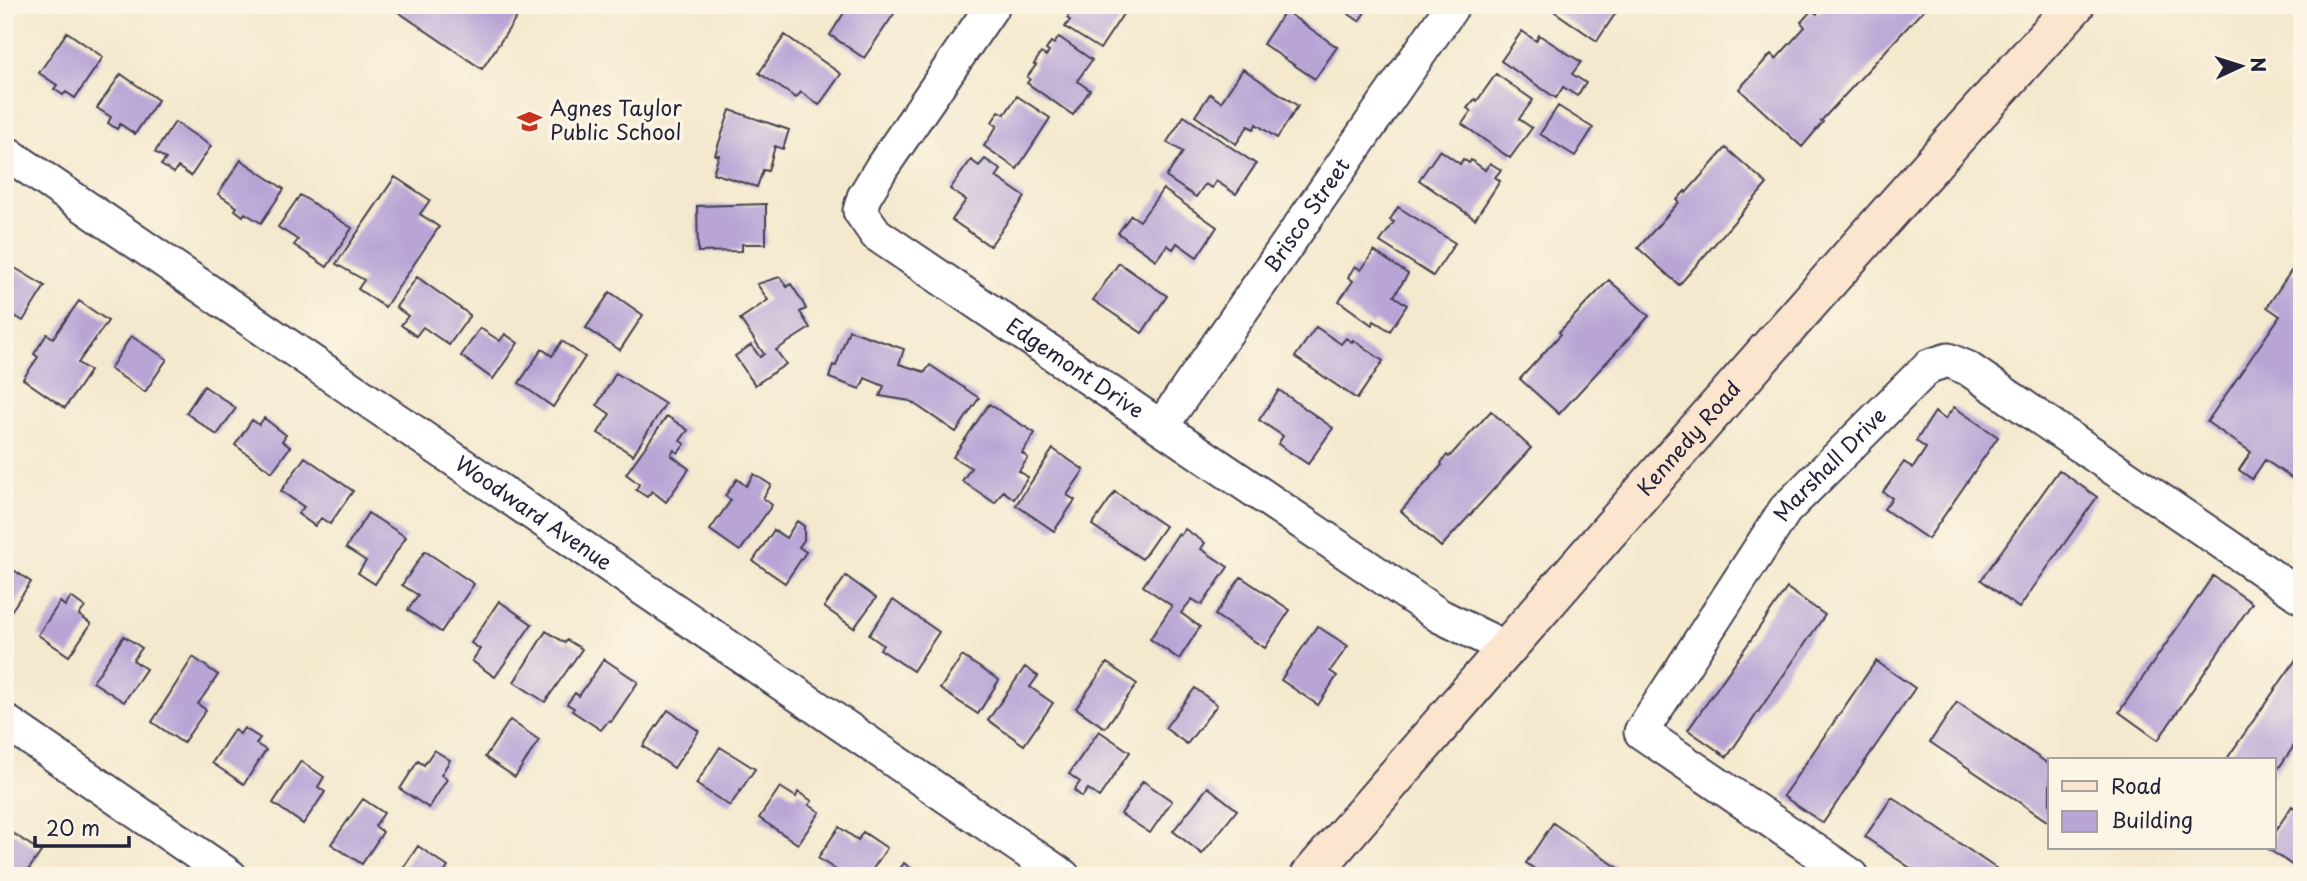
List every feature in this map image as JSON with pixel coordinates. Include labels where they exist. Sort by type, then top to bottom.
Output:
[{"type":"main road","name":"Kennedy Road","points":[[1310,876],[1881,220],[2075,5]]},
{"type":"street","name":"Edgemont Drive","points":[[993,5],[881,167],[864,197],[860,211],[876,234],[1440,616],[1506,648]]},
{"type":"street","name":"Brisco Street","points":[[1161,426],[1453,5]]},
{"type":"street","name":"Woodward Avenue","points":[[5,152],[1063,876]]},
{"type":"street","name":"Marshall Drive","points":[[1852,876],[1642,732],[1785,510],[1929,366],[1948,360],[1967,368],[2302,597]]},
{"type":"street","points":[[5,721],[230,876]]},
{"type":"building","points":[[388,5],[525,5],[482,69]]},
{"type":"building","points":[[849,5],[894,5],[898,8],[864,58],[830,35]]},
{"type":"building","points":[[1080,5],[1129,5],[1100,49],[1065,27],[1070,20],[1067,18],[1076,6],[1079,8]]},
{"type":"building","points":[[1336,5],[1366,5],[1367,9],[1359,21]]},
{"type":"building","points":[[1545,5],[1621,5],[1597,41]]},
{"type":"building","points":[[1825,5],[1928,5],[1821,121],[1823,122],[1802,147],[1739,89],[1771,54],[1776,59],[1805,27],[1801,22],[1812,10],[1817,14]]},
{"type":"building","points":[[1285,11],[1337,47],[1315,79],[1263,44]]},
{"type":"building","points":[[1522,31],[1536,41],[1539,35],[1581,62],[1572,74],[1586,83],[1577,96],[1563,87],[1556,98],[1501,61]]},
{"type":"building","points":[[67,32],[103,57],[75,98],[54,89],[57,85],[39,73]]},
{"type":"building","points":[[785,35],[841,74],[819,105],[801,92],[796,98],[759,73]]},
{"type":"building","points":[[1059,37],[1092,60],[1077,81],[1090,90],[1073,115],[1027,83],[1030,79],[1027,77],[1041,53],[1046,56],[1051,42],[1054,44]]},
{"type":"building","points":[[1243,69],[1298,106],[1277,138],[1256,124],[1254,129],[1248,126],[1236,144],[1195,116],[1210,94],[1221,102]]},
{"type":"building","points":[[121,74],[158,100],[135,134],[120,124],[117,129],[108,123],[111,117],[97,108]]},
{"type":"building","points":[[1496,74],[1533,100],[1519,119],[1532,128],[1510,158],[1462,124],[1471,111],[1467,108],[1475,99],[1477,101]]},
{"type":"building","points":[[1017,96],[1050,118],[1017,169],[984,146],[997,126],[992,122],[999,111],[1005,114]]},
{"type":"building","points":[[1558,106],[1593,128],[1575,156],[1540,134]]},
{"type":"building","points":[[730,110],[789,130],[783,149],[775,146],[768,171],[763,170],[757,187],[713,173],[719,155],[715,155]]},
{"type":"building","points":[[1184,116],[1256,164],[1236,194],[1216,181],[1212,188],[1205,184],[1196,197],[1166,177],[1183,152],[1167,142]]},
{"type":"building","points":[[175,122],[211,146],[191,176],[178,167],[174,173],[161,165],[166,159],[155,152]]},
{"type":"building","points":[[1726,148],[1767,184],[1679,285],[1638,248],[1679,202],[1677,200]]},
{"type":"building","points":[[1440,150],[1460,164],[1463,159],[1469,163],[1471,160],[1485,170],[1490,163],[1501,170],[1495,177],[1500,181],[1475,219],[1419,180]]},
{"type":"building","points":[[985,159],[1001,170],[996,177],[1025,197],[990,246],[952,220],[966,200],[950,189],[971,160],[979,166]]},
{"type":"building","points":[[241,160],[284,189],[261,223],[245,213],[243,216],[235,210],[237,207],[218,194]]},
{"type":"building","points":[[395,177],[430,200],[420,214],[439,227],[385,307],[358,289],[364,280],[336,264]]},
{"type":"building","points":[[1163,189],[1217,227],[1197,257],[1177,243],[1173,249],[1167,245],[1156,260],[1118,233],[1131,215],[1140,221]]},
{"type":"building","points":[[300,195],[352,228],[327,267],[294,245],[298,240],[278,227]]},
{"type":"building","points":[[766,204],[766,244],[742,244],[742,251],[698,252],[697,206]]},
{"type":"building","points":[[1398,207],[1455,243],[1433,276],[1380,242],[1394,222],[1390,220]]},
{"type":"building","points":[[1374,251],[1408,274],[1394,296],[1407,305],[1390,331],[1374,321],[1372,325],[1339,301],[1353,281],[1348,277],[1355,266],[1361,270]]},
{"type":"building","points":[[5,262],[45,286],[23,321],[13,315],[9,321],[5,319]]},
{"type":"building","points":[[1119,263],[1167,296],[1142,333],[1093,300]]},
{"type":"building","points":[[2291,271],[2302,278],[2302,485],[2265,460],[2252,479],[2239,470],[2251,452],[2207,422],[2280,316],[2267,307]]},
{"type":"building","points":[[417,277],[470,315],[449,345],[423,327],[416,336],[401,325],[408,316],[396,307]]},
{"type":"building","points":[[780,277],[787,287],[791,284],[802,301],[806,309],[800,312],[810,328],[776,350],[786,364],[755,385],[735,356],[751,345],[760,357],[764,354],[740,319],[768,300],[757,284]]},
{"type":"building","points":[[1609,280],[1649,316],[1559,414],[1520,379],[1561,334],[1559,332]]},
{"type":"building","points":[[610,292],[643,315],[620,350],[586,328]]},
{"type":"building","points":[[79,301],[108,321],[78,363],[90,371],[65,408],[23,379],[38,357],[34,354],[47,334],[53,338]]},
{"type":"building","points":[[1316,327],[1341,344],[1346,338],[1352,342],[1353,340],[1383,361],[1357,399],[1295,357]]},
{"type":"building","points":[[480,328],[500,341],[505,334],[518,343],[493,379],[461,356]]},
{"type":"building","points":[[849,330],[904,349],[899,364],[925,372],[930,365],[979,398],[956,432],[910,401],[880,396],[884,386],[865,378],[860,389],[829,378]]},
{"type":"building","points":[[131,336],[167,359],[145,392],[110,369]]},
{"type":"building","points":[[562,341],[585,357],[553,407],[519,383],[542,349],[552,356]]},
{"type":"building","points":[[616,373],[665,404],[633,455],[598,433],[610,414],[597,405]]},
{"type":"building","points":[[204,386],[236,408],[217,435],[186,413]]},
{"type":"building","points":[[1279,390],[1333,428],[1308,464],[1278,444],[1283,436],[1259,420]]},
{"type":"building","points":[[989,404],[1035,433],[1022,453],[1028,458],[1019,471],[1028,477],[1014,499],[1003,491],[995,503],[962,481],[971,468],[953,457]]},
{"type":"building","points":[[1954,407],[1998,437],[1928,539],[1884,509],[1892,498],[1883,492],[1904,462],[1913,468],[1926,448],[1916,441],[1935,412],[1945,419]]},
{"type":"building","points":[[1491,411],[1531,448],[1441,547],[1401,511],[1442,465],[1447,455],[1449,457]]},
{"type":"building","points":[[667,416],[688,430],[680,441],[685,444],[678,453],[674,450],[671,455],[689,469],[666,502],[652,491],[647,497],[636,490],[639,484],[626,474]]},
{"type":"building","points":[[264,418],[286,435],[282,441],[290,447],[272,472],[235,445],[252,420],[259,425]]},
{"type":"building","points":[[1053,449],[1084,470],[1067,495],[1075,500],[1054,531],[1016,505]]},
{"type":"building","points":[[305,457],[353,491],[330,524],[321,518],[315,526],[298,514],[304,507],[281,491]]},
{"type":"building","points":[[2059,470],[2097,497],[2019,608],[1981,580]]},
{"type":"building","points":[[754,474],[771,485],[763,498],[772,505],[740,551],[710,530],[731,500],[725,496],[737,479],[746,486]]},
{"type":"building","points":[[1115,492],[1165,526],[1142,559],[1092,525]]},
{"type":"building","points":[[368,513],[406,537],[375,584],[358,573],[366,561],[346,548]]},
{"type":"building","points":[[797,521],[804,526],[804,540],[799,547],[806,552],[785,583],[753,561],[774,530],[786,538]]},
{"type":"building","points":[[1185,529],[1205,543],[1201,549],[1228,567],[1202,605],[1192,599],[1181,613],[1200,627],[1179,659],[1150,639],[1172,606],[1143,586],[1178,534],[1180,536]]},
{"type":"building","points":[[425,551],[474,584],[441,632],[408,610],[418,595],[402,585]]},
{"type":"building","points":[[5,564],[31,582],[9,614],[5,612]]},
{"type":"building","points":[[846,576],[876,598],[854,628],[824,607]]},
{"type":"building","points":[[2213,576],[2252,603],[2158,740],[2119,712]]},
{"type":"building","points":[[1241,577],[1290,610],[1265,648],[1215,615]]},
{"type":"building","points":[[1787,588],[1825,615],[1727,757],[1688,730]]},
{"type":"building","points":[[71,597],[85,607],[79,615],[91,624],[69,656],[38,635],[60,602],[65,606]]},
{"type":"building","points":[[893,600],[939,632],[913,671],[880,649],[883,645],[869,635]]},
{"type":"building","points":[[499,601],[532,624],[495,677],[472,661],[480,649],[471,643]]},
{"type":"building","points":[[1317,626],[1348,646],[1330,671],[1337,676],[1318,705],[1281,680]]},
{"type":"building","points":[[546,631],[565,643],[567,640],[582,649],[545,702],[514,682]]},
{"type":"building","points":[[124,636],[142,648],[133,660],[146,669],[124,702],[93,682]]},
{"type":"building","points":[[2302,651],[2302,734],[2276,772],[2276,758],[2227,758]]},
{"type":"building","points":[[962,656],[999,680],[978,714],[940,689]]},
{"type":"building","points":[[193,657],[218,675],[198,704],[206,710],[183,743],[152,722]]},
{"type":"building","points":[[604,659],[638,682],[611,722],[609,720],[601,730],[572,711],[574,708],[567,704],[575,693],[579,696]]},
{"type":"building","points":[[1876,661],[1915,688],[1823,823],[1783,796]]},
{"type":"building","points":[[1107,663],[1137,684],[1105,728],[1076,708]]},
{"type":"building","points":[[1025,667],[1038,676],[1030,687],[1053,703],[1024,745],[988,720]]},
{"type":"building","points":[[1195,688],[1217,705],[1187,744],[1165,728]]},
{"type":"building","points":[[1957,702],[2048,764],[2048,822],[1930,742]]},
{"type":"building","points":[[668,710],[699,731],[674,768],[643,746]]},
{"type":"building","points":[[510,720],[539,740],[515,777],[485,757]]},
{"type":"building","points":[[244,728],[260,738],[256,744],[266,750],[244,784],[212,763],[234,730],[240,734]]},
{"type":"building","points":[[1099,731],[1130,752],[1099,797],[1088,789],[1082,797],[1074,790],[1080,782],[1069,774]]},
{"type":"building","points":[[720,747],[755,769],[730,806],[696,784]]},
{"type":"building","points":[[434,750],[450,760],[441,775],[447,779],[429,808],[400,789],[418,761],[424,765]]},
{"type":"building","points":[[301,761],[324,777],[318,787],[325,792],[303,824],[273,803]]},
{"type":"building","points":[[1143,781],[1172,801],[1150,833],[1121,814]]},
{"type":"building","points":[[780,787],[796,797],[798,792],[812,801],[809,805],[820,812],[798,844],[759,818]]},
{"type":"building","points":[[1208,787],[1237,810],[1202,854],[1173,831]]},
{"type":"building","points":[[1892,797],[2007,876],[1922,876],[1865,837]]},
{"type":"building","points":[[363,799],[384,813],[375,826],[383,832],[362,864],[331,844]]},
{"type":"building","points":[[2292,806],[2302,813],[2302,872],[2270,850],[2276,850],[2276,830]]},
{"type":"building","points":[[1553,823],[1630,876],[1545,876],[1526,863]]},
{"type":"building","points":[[839,827],[858,840],[863,832],[887,848],[868,876],[845,876],[818,858]]},
{"type":"building","points":[[11,832],[41,852],[24,876],[5,876],[5,840]]},
{"type":"building","points":[[418,846],[448,867],[442,876],[398,876]]},
{"type":"building","points":[[904,863],[921,876],[895,876]]},
{"type":"place","name":"Agnes Taylor Public School","points":[[530,121]]}]
